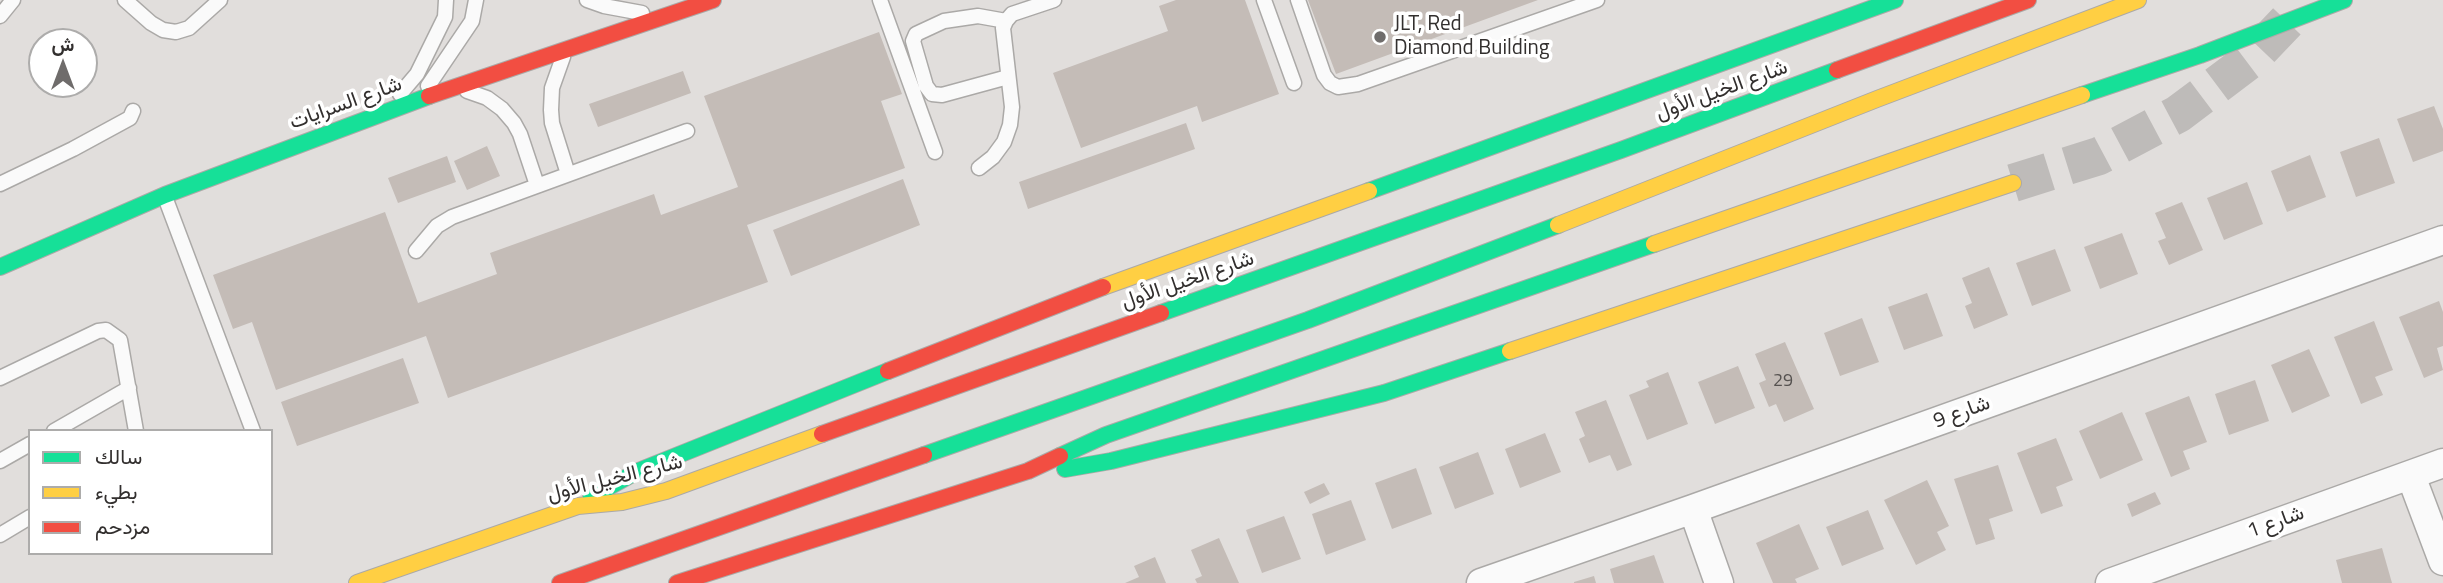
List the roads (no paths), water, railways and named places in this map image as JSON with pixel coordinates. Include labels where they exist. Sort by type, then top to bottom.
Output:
[{"type":"main road","points":[[578,506],[615,481],[636,472],[1043,309],[1895,0]]},
{"type":"main road","name":"شارع الخيل الأول","points":[[357,583],[578,506],[622,502],[666,491],[1621,150],[2028,0]]},
{"type":"main road","points":[[560,583],[1308,320],[1514,243],[1877,99],[2138,0]]},
{"type":"main road","points":[[677,583],[1028,471],[1107,435],[2200,55],[2344,0]]},
{"type":"main road","name":"شارع السرايات","points":[[2,265],[164,195],[387,110],[706,1]]},
{"type":"main road","points":[[1028,471],[1084,467],[1384,393],[2013,183]]},
{"type":"street","name":"شارع 9","points":[[1481,583],[2443,240]]},
{"type":"street","name":"شارع 1","points":[[2127,580],[2443,463]]},
{"type":"street","points":[[2411,476],[2443,561]]},
{"type":"street","points":[[1693,509],[1719,583]]},
{"type":"lane","points":[[0,16],[13,0]]},
{"type":"lane","points":[[125,0],[151,23],[163,30],[176,32],[189,28],[220,0]]},
{"type":"lane","points":[[387,110],[417,74],[445,17],[446,0]]},
{"type":"lane","points":[[415,101],[430,84],[472,21],[476,0]]},
{"type":"lane","points":[[587,0],[637,12],[672,14]]},
{"type":"lane","points":[[880,0],[934,152]]},
{"type":"lane","points":[[979,168],[993,157],[1004,142],[1010,125],[1012,107],[1003,28],[1006,21],[1012,14],[1054,0]]},
{"type":"lane","points":[[1264,0],[1294,83]]},
{"type":"lane","points":[[1298,0],[1324,75],[1330,83],[1338,87],[1357,84],[1597,0]]},
{"type":"lane","points":[[1006,21],[978,16],[944,21],[916,34],[913,41],[926,86],[932,94],[942,95],[1008,77]]},
{"type":"lane","points":[[566,50],[552,88],[551,110],[552,123],[568,174]]},
{"type":"lane","points":[[451,88],[470,91],[487,98],[502,109],[520,134],[537,185]]},
{"type":"lane","points":[[0,184],[85,143],[130,118],[133,111]]},
{"type":"lane","points":[[416,251],[431,232],[452,217],[687,131]]},
{"type":"lane","points":[[164,195],[179,228],[252,429]]},
{"type":"lane","points":[[0,378],[98,331],[106,330],[120,340],[136,429]]},
{"type":"lane","points":[[57,429],[129,388]]},
{"type":"lane","points":[[0,461],[28,445]]},
{"type":"lane","points":[[0,535],[28,518]]},
{"type":"tunnel","points":[[2013,183],[2099,156],[2178,114],[2250,60],[2292,16]]},
{"type":"place","name":"JLT, Red Diamond Building","points":[[1380,37]]}]
